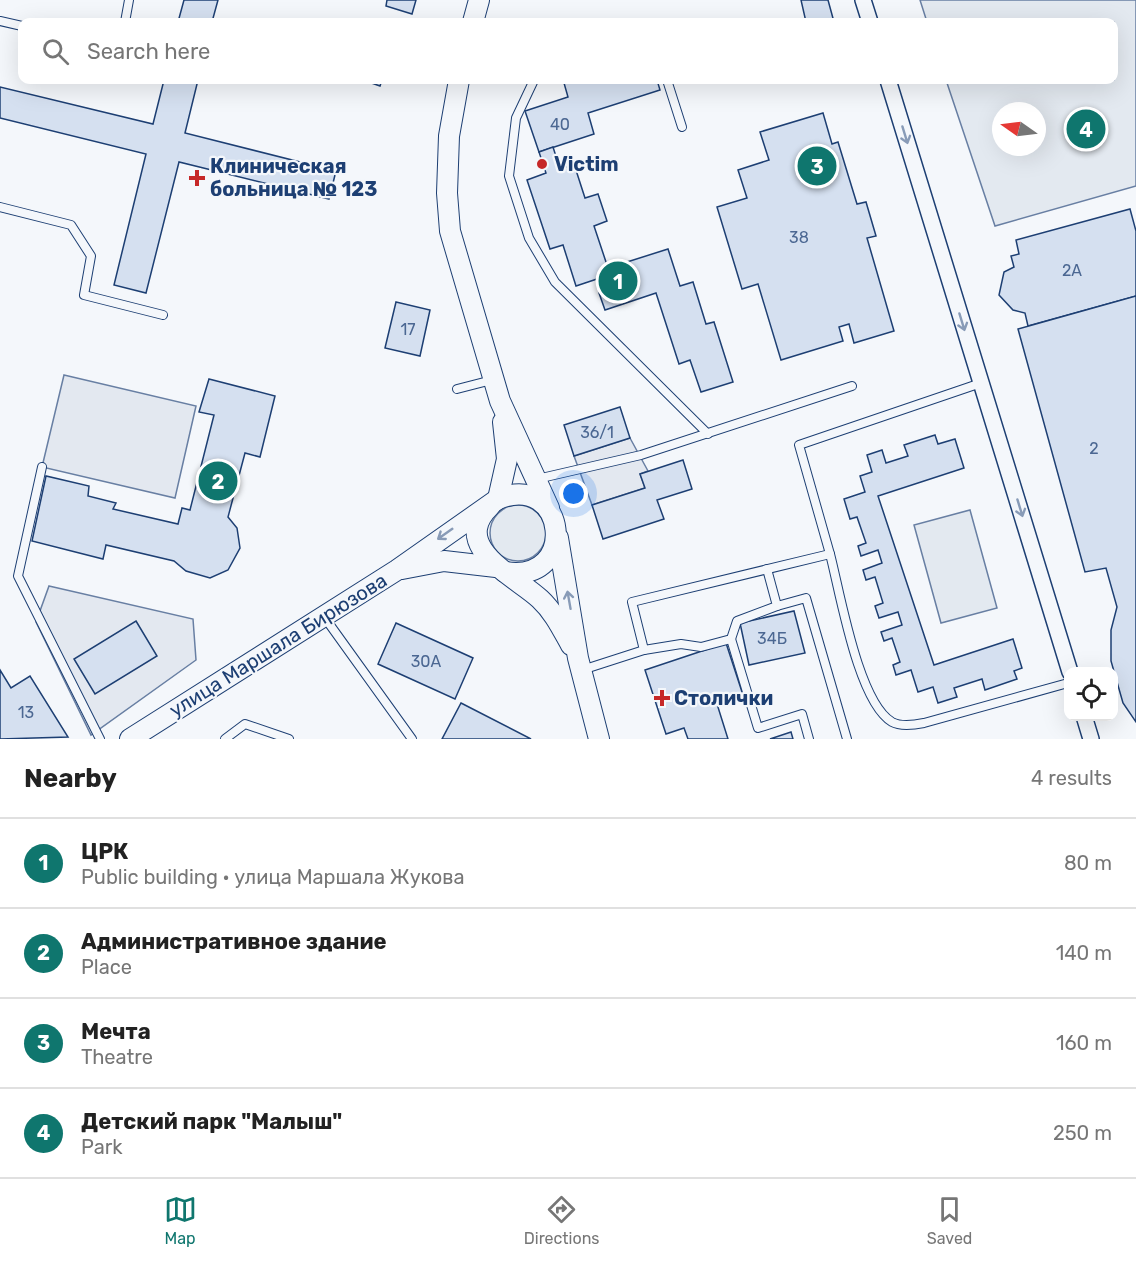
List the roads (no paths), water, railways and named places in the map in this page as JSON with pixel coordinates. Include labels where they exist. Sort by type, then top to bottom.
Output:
[{"type":"street","points":[[474,18],[479,0]]},
{"type":"street","points":[[863,0],[869,18]]},
{"type":"street","points":[[458,84],[448,136],[447,193],[450,231],[500,401],[557,532],[580,664],[599,739]]},
{"type":"street","points":[[889,84],[1068,667]]},
{"type":"street","points":[[496,501],[507,459],[500,401]]},
{"type":"street","points":[[550,512],[544,504],[527,495],[508,495],[496,501],[481,519],[478,530],[482,551],[500,569],[543,602],[580,664]]},
{"type":"street","name":"улица Маршала Бирюзова","points":[[136,737],[397,570],[496,501]]},
{"type":"street","points":[[397,570],[444,561],[527,572],[546,562],[552,553],[557,532]]},
{"type":"street","points":[[1085,721],[1091,739]]},
{"type":"lane","points":[[126,18],[129,0]]},
{"type":"lane","points":[[0,21],[18,25]]},
{"type":"lane","points":[[532,84],[516,118],[509,176],[529,238],[555,282],[708,434]]},
{"type":"lane","points":[[668,84],[682,128]]},
{"type":"lane","points":[[0,207],[71,225],[91,256],[84,295],[163,315]]},
{"type":"lane","points":[[457,389],[493,379]]},
{"type":"lane","points":[[981,383],[799,445],[862,678],[876,704],[891,722],[906,725],[924,723],[1064,683]]},
{"type":"lane","points":[[536,480],[581,471],[708,434],[852,386]]},
{"type":"lane","points":[[42,467],[18,576],[100,739]]},
{"type":"lane","points":[[644,650],[632,602],[830,554]]},
{"type":"lane","points":[[766,569],[777,606]]},
{"type":"lane","points":[[809,739],[802,714],[758,728],[731,639],[736,621],[806,598],[847,739]]},
{"type":"lane","points":[[325,616],[412,739]]},
{"type":"lane","points":[[580,664],[644,650],[681,644],[701,647],[731,639]]},
{"type":"lane","points":[[225,739],[245,724],[289,739]]},
{"type":"place","name":"Детский парк \"Малыш\"","points":[[1086,129]]},
{"type":"place","name":"Victim","points":[[542,164]]},
{"type":"place","name":"Мечта","points":[[817,166]]},
{"type":"place","name":"Клиническая больница № 123","points":[[197,178]]},
{"type":"place","name":"ЦРК","points":[[618,281]]},
{"type":"place","name":"Административное здание","points":[[218,481]]},
{"type":"place","name":"Столички","points":[[662,698]]}]
